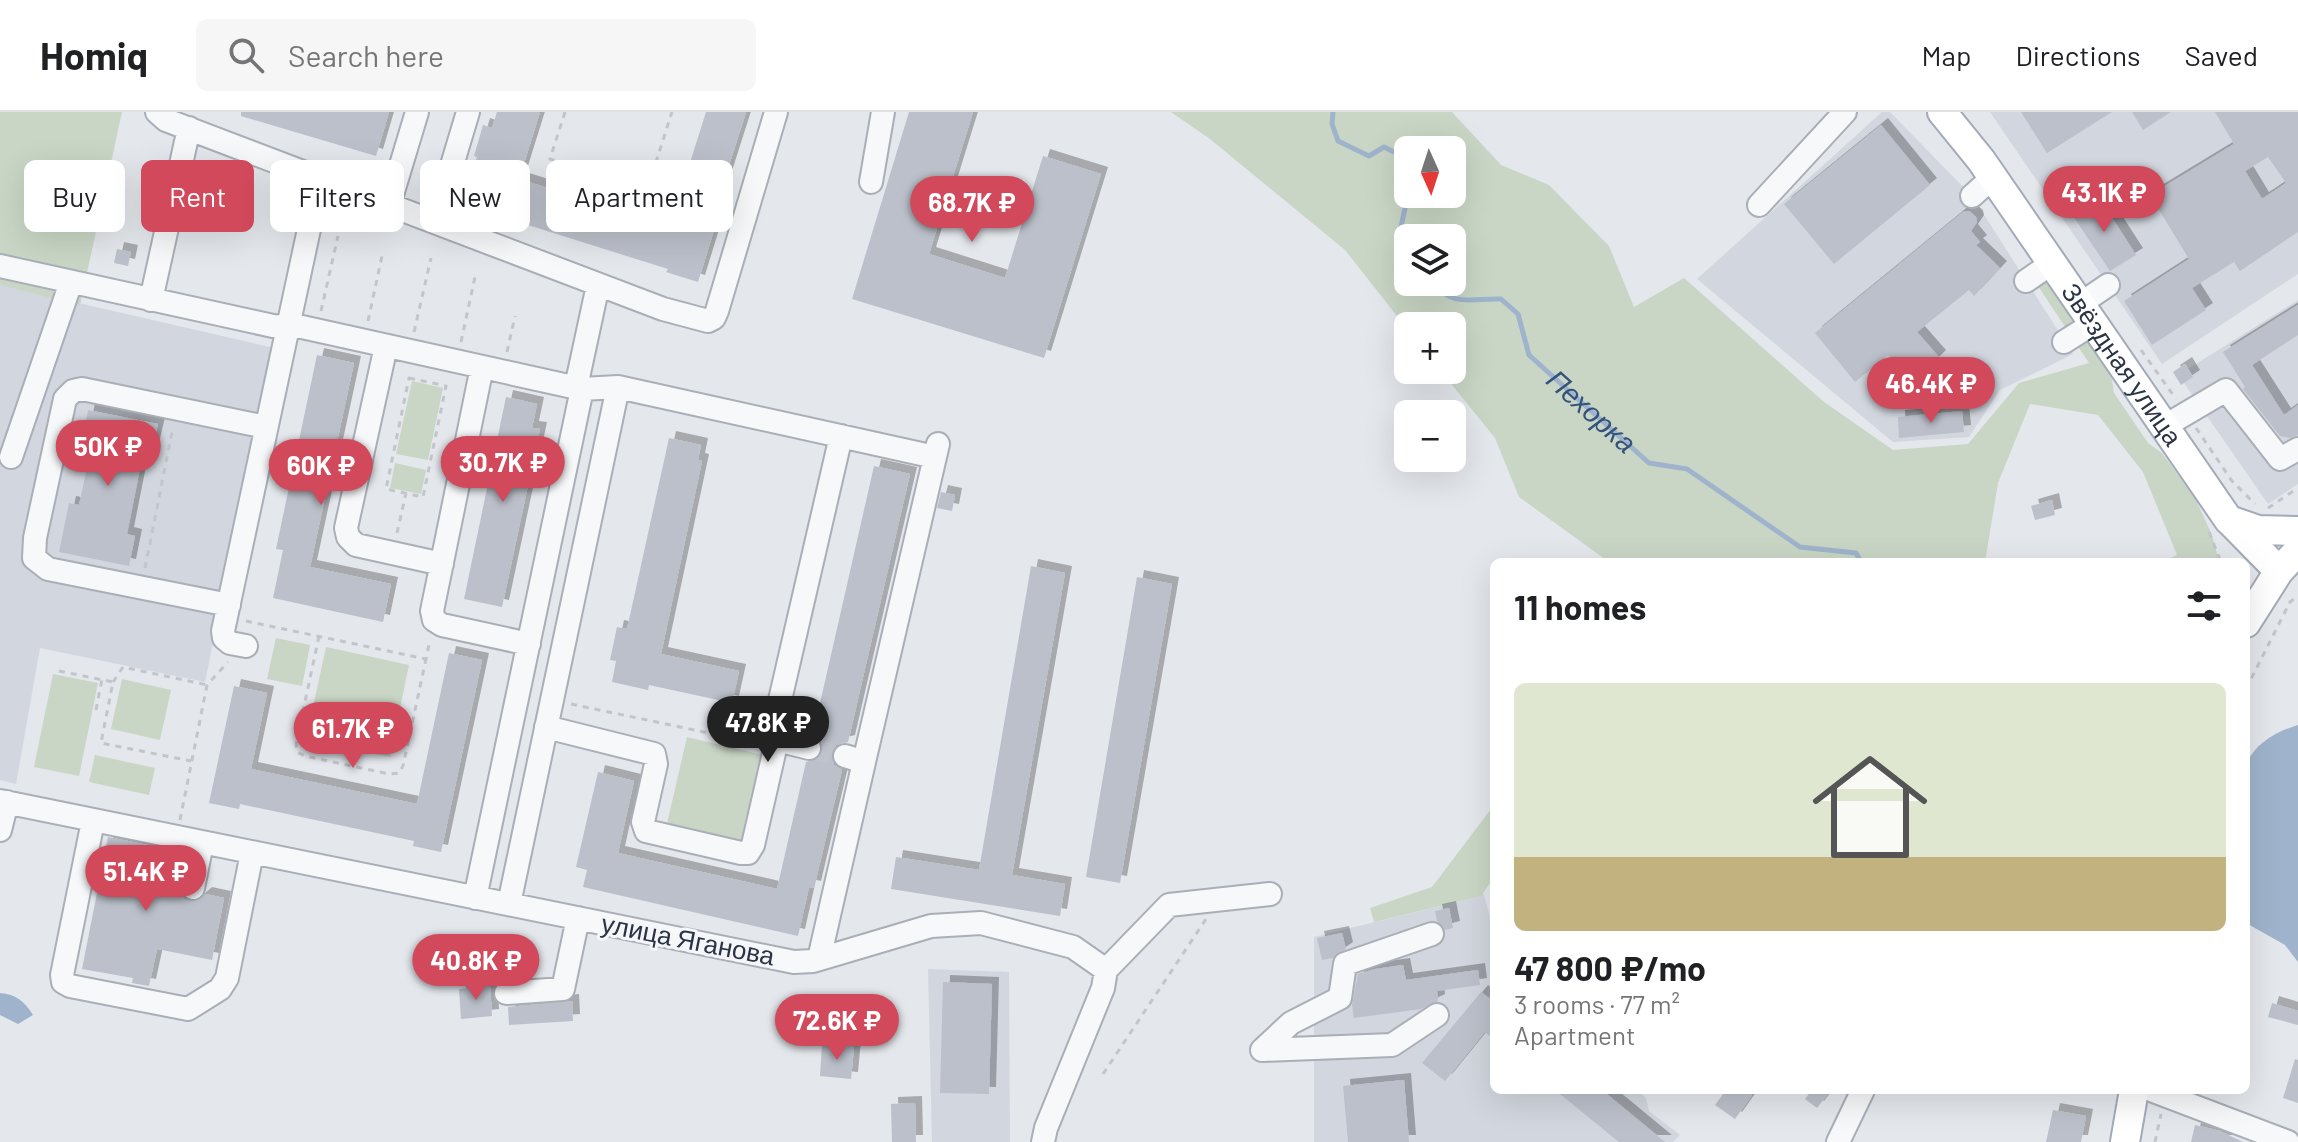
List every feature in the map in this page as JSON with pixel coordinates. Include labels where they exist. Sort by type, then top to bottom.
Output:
[{"type":"main road","name":"Звёздная улица","points":[[1942,112],[1982,187],[2052,263],[2087,314],[2175,420],[2228,519],[2289,561]]},
{"type":"main road","points":[[2228,519],[2258,530],[2298,531]]},
{"type":"main road","points":[[2228,519],[2239,558]]},
{"type":"main road","points":[[2250,617],[2289,561]]},
{"type":"main road","points":[[2125,1142],[2133,1094]]},
{"type":"street","points":[[157,112],[166,120],[273,160]]},
{"type":"street","points":[[403,160],[417,112]]},
{"type":"street","points":[[454,160],[468,112]]},
{"type":"street","points":[[461,232],[698,320],[714,318],[776,112]]},
{"type":"street","points":[[871,182],[883,112]]},
{"type":"street","points":[[1759,205],[1845,112]]},
{"type":"street","points":[[151,300],[189,128]]},
{"type":"street","points":[[240,645],[224,638],[228,611],[308,232]]},
{"type":"street","points":[[2026,281],[2052,263]]},
{"type":"street","points":[[0,266],[273,326],[317,330],[579,388],[618,387],[841,436],[936,450],[854,759],[819,959]]},
{"type":"street","points":[[11,457],[71,282]]},
{"type":"street","points":[[475,898],[529,644],[598,285]]},
{"type":"street","points":[[2064,342],[2108,285]]},
{"type":"street","points":[[386,346],[346,528],[348,537],[356,545],[442,564]]},
{"type":"street","points":[[493,369],[432,611],[434,620],[442,625],[529,644]]},
{"type":"street","points":[[509,904],[618,387]]},
{"type":"street","points":[[228,611],[141,588],[48,569],[34,558],[35,538],[67,395],[82,389],[266,427]]},
{"type":"street","points":[[2175,420],[2226,390],[2280,459],[2298,449]]},
{"type":"street","points":[[546,727],[654,754],[656,764],[643,822],[646,831],[748,853],[753,845],[776,744],[777,713],[841,436]]},
{"type":"street","points":[[776,744],[809,748]]},
{"type":"street","points":[[0,830],[3,801]]},
{"type":"street","name":"улица Яганова","points":[[3,801],[170,841],[202,843],[794,962],[819,959],[931,926],[981,923],[1073,947],[1106,970]]},
{"type":"street","points":[[93,821],[62,975],[63,982],[70,986],[188,1009],[225,984],[252,853]]},
{"type":"street","points":[[193,888],[202,843]]},
{"type":"street","points":[[1043,1142],[1103,988],[1106,970],[1169,905],[1270,894]]},
{"type":"street","points":[[506,993],[563,989],[578,918]]},
{"type":"street","points":[[1432,934],[1345,964],[1340,998],[1291,1023],[1262,1050],[1392,1045],[1437,1015]]},
{"type":"street","points":[[1838,1142],[1861,1094]]},
{"type":"street","points":[[2162,1094],[2288,1142]]},
{"type":"path","points":[[565,112],[550,159],[647,190],[672,112]]},
{"type":"path","points":[[317,330],[338,236]]},
{"type":"path","points":[[364,341],[382,256]]},
{"type":"path","points":[[410,351],[431,258]]},
{"type":"path","points":[[457,361],[476,272]]},
{"type":"path","points":[[493,369],[515,316]]},
{"type":"path","points":[[2153,367],[2175,420],[2252,502],[2264,510],[2298,488]]},
{"type":"path","points":[[409,378],[446,386],[423,497],[406,493],[386,489],[409,378]]},
{"type":"path","points":[[141,588],[177,408]]},
{"type":"path","points":[[393,553],[406,493]]},
{"type":"path","points":[[2250,681],[2290,602],[2298,596]]},
{"type":"path","points":[[228,611],[319,636],[426,659]]},
{"type":"path","points":[[319,636],[296,744],[297,752],[389,774],[399,773],[434,620]]},
{"type":"path","points":[[170,841],[207,685],[240,645]]},
{"type":"path","points":[[191,761],[101,743],[113,682],[123,667],[207,685]]},
{"type":"path","points":[[59,671],[113,682]]},
{"type":"path","points":[[96,710],[102,679]]},
{"type":"path","points":[[552,700],[776,744]]},
{"type":"path","points":[[1103,1074],[1219,900]]},
{"type":"shaded area","points":[[1882,112],[1890,112],[1972,196],[2073,354],[2000,390],[1969,437],[1893,442],[1697,279]]},
{"type":"shaded area","points":[[1990,112],[2298,112],[2298,274],[2162,364]]},
{"type":"shaded area","points":[[0,285],[274,348],[205,682],[40,648],[16,784],[0,780]]},
{"type":"shaded area","points":[[2298,300],[2298,484],[2268,504],[2184,383],[2193,377],[2188,369]]},
{"type":"shaded area","points":[[1483,892],[1490,917],[1490,1094],[1642,1094],[1646,1098],[1649,1111],[1680,1135],[1673,1142],[1314,1142],[1314,937],[1481,896]]},
{"type":"shaded area","points":[[928,969],[1009,972],[1010,1142],[932,1142]]},
{"type":"green space","points":[[0,112],[122,112],[112,160],[24,160],[24,232],[96,232],[80,305],[0,285]]},
{"type":"green space","points":[[1171,112],[1452,112],[1501,165],[1549,185],[1609,246],[1634,307],[1684,278],[1824,402],[1893,450],[1968,444],[2019,383],[2089,363],[2038,286],[2047,279],[2111,374],[2114,393],[2148,443],[2162,453],[2196,500],[2212,535],[2218,558],[2170,558],[2177,555],[2143,472],[2098,415],[2030,404],[1998,483],[1986,558],[1603,558],[1519,497],[1495,438],[1451,384],[1466,384],[1466,312],[1394,312],[1345,250],[1210,139]]},
{"type":"green space","points":[[412,381],[443,388],[428,460],[396,454]]},
{"type":"green space","points":[[395,463],[426,470],[421,494],[390,488]]},
{"type":"green space","points":[[276,638],[310,645],[302,686],[267,679]]},
{"type":"green space","points":[[326,647],[409,665],[390,757],[306,739]]},
{"type":"green space","points":[[53,674],[98,683],[79,776],[34,767]]},
{"type":"green space","points":[[122,679],[171,690],[160,740],[111,729]]},
{"type":"green space","points":[[687,737],[763,755],[742,845],[666,828]]},
{"type":"green space","points":[[95,755],[155,768],[149,795],[89,782]]},
{"type":"green space","points":[[1490,810],[1490,883],[1481,896],[1374,922],[1370,908],[1432,887]]},
{"type":"water","points":[[2298,725],[2298,962],[2285,945],[2250,925],[2250,757],[2267,739]]},
{"type":"water","points":[[0,993],[20,1000],[33,1015],[18,1024],[0,1015]]},
{"type":"building","points":[[241,112],[389,112],[376,156],[241,116]]},
{"type":"building","points":[[497,112],[540,112],[525,160],[476,160],[474,156],[483,125],[492,128]]},
{"type":"building","points":[[706,112],[746,112],[731,160],[691,160]]},
{"type":"building","points":[[909,112],[973,112],[929,254],[1005,278],[1043,156],[1101,174],[1044,358],[852,299]]},
{"type":"building","points":[[2021,112],[2112,112],[2047,153]]},
{"type":"building","points":[[2132,112],[2171,112],[2143,130]]},
{"type":"building","points":[[2215,112],[2298,112],[2298,232],[2240,271],[2234,262],[2192,288],[2206,310],[2152,345],[2124,301],[2189,259],[2150,195],[2234,144]],"holes":[[[2268,157],[2286,183],[2262,199],[2245,171]]]},
{"type":"building","points":[[1881,125],[1930,185],[1834,264],[1784,204]]},
{"type":"building","points":[[530,182],[546,187],[546,231],[530,226]]},
{"type":"building","points":[[2098,196],[2136,255],[2110,271],[2071,213]]},
{"type":"building","points":[[1969,211],[1976,217],[1977,222],[1971,231],[1980,242],[1976,245],[2000,268],[1974,296],[1969,290],[1917,332],[1939,357],[1913,382],[1888,355],[1855,382],[1815,333],[1963,212]]},
{"type":"building","points":[[550,232],[713,232],[698,282],[666,272],[668,269]]},
{"type":"building","points":[[117,249],[131,252],[128,266],[114,263]]},
{"type":"building","points":[[2298,305],[2298,335],[2252,365],[2284,415],[2298,405],[2298,435],[2290,438],[2280,436],[2243,389],[2245,387],[2223,352]]},
{"type":"building","points":[[317,355],[354,363],[310,567],[391,584],[383,622],[273,598],[283,550],[276,549]]},
{"type":"building","points":[[2185,364],[2193,377],[2181,385],[2173,372]]},
{"type":"building","points":[[506,397],[537,404],[532,428],[540,429],[502,607],[464,599]]},
{"type":"building","points":[[88,410],[158,424],[151,454],[143,453],[127,534],[135,536],[129,566],[59,552],[69,503],[79,505],[89,459],[79,457]]},
{"type":"building","points":[[1962,411],[1964,432],[1899,438],[1898,417]]},
{"type":"building","points":[[669,438],[701,445],[698,460],[702,461],[661,654],[739,671],[732,703],[649,685],[648,690],[612,682],[616,661],[610,660],[617,627],[627,629]]},
{"type":"building","points":[[874,466],[910,474],[848,742],[836,745],[832,753],[834,765],[842,770],[814,888],[809,887],[798,936],[583,887],[587,870],[576,867],[598,772],[634,781],[618,853],[777,889],[806,762],[818,758],[823,751],[819,739],[813,734]]},
{"type":"building","points":[[941,492],[955,495],[952,511],[937,508]]},
{"type":"building","points":[[2052,500],[2055,515],[2035,520],[2031,506]]},
{"type":"building","points":[[1031,566],[1065,573],[1012,875],[1065,884],[1060,916],[891,889],[896,857],[979,870]]},
{"type":"building","points":[[1137,577],[1172,584],[1120,883],[1086,877]]},
{"type":"building","points":[[449,653],[482,660],[441,852],[413,846],[414,841],[240,804],[239,809],[209,803],[234,686],[267,693],[251,769],[417,804]]},
{"type":"building","points":[[108,837],[177,851],[176,855],[185,856],[179,886],[184,899],[197,901],[205,894],[224,898],[212,960],[157,949],[149,986],[132,983],[133,978],[82,969]]},
{"type":"building","points":[[1449,908],[1453,928],[1445,930],[1437,921],[1435,911]]},
{"type":"building","points":[[1342,933],[1346,949],[1333,958],[1322,960],[1317,938]]},
{"type":"building","points":[[1403,965],[1406,980],[1478,970],[1480,985],[1437,991],[1438,1001],[1421,1009],[1354,1018],[1352,1005],[1358,974]]},
{"type":"building","points":[[943,982],[992,984],[989,1094],[940,1093]]},
{"type":"building","points":[[490,986],[492,1016],[461,1019],[459,989]]},
{"type":"building","points":[[1481,992],[1490,999],[1490,1036],[1485,1032],[1445,1081],[1422,1063]]},
{"type":"building","points":[[572,1001],[573,1021],[509,1025],[508,1007]]},
{"type":"building","points":[[2272,1003],[2298,1011],[2298,1025],[2268,1017]]},
{"type":"building","points":[[822,1045],[854,1047],[851,1079],[820,1076]]},
{"type":"building","points":[[2295,1059],[2298,1060],[2298,1103],[2283,1098]]},
{"type":"building","points":[[1404,1080],[1409,1142],[1348,1142],[1343,1086]]},
{"type":"building","points":[[1560,1094],[1607,1094],[1665,1142],[1619,1142]]},
{"type":"building","points":[[1723,1094],[1752,1095],[1735,1119],[1715,1105]]},
{"type":"building","points":[[1809,1094],[1828,1094],[1817,1108],[1805,1099]]},
{"type":"building","points":[[915,1103],[916,1142],[892,1142],[891,1104]]},
{"type":"building","points":[[2053,1110],[2086,1116],[2081,1142],[2046,1142]]},
{"type":"building","points":[[2195,1125],[2220,1131],[2243,1142],[2191,1142]]},
{"type":"waterway","name":"Пехорка","points":[[1333,112],[1332,124],[1338,141],[1369,156],[1384,147],[1394,152]]},
{"type":"waterway","name":"Пехорка","points":[[1402,224],[1405,208]]},
{"type":"waterway","name":"Пехорка","points":[[1450,296],[1464,300],[1501,299],[1518,314],[1529,355],[1649,463],[1687,469],[1800,547],[1856,553],[1859,558]]},
{"type":"tunnel","points":[[809,748],[845,756]]}]
